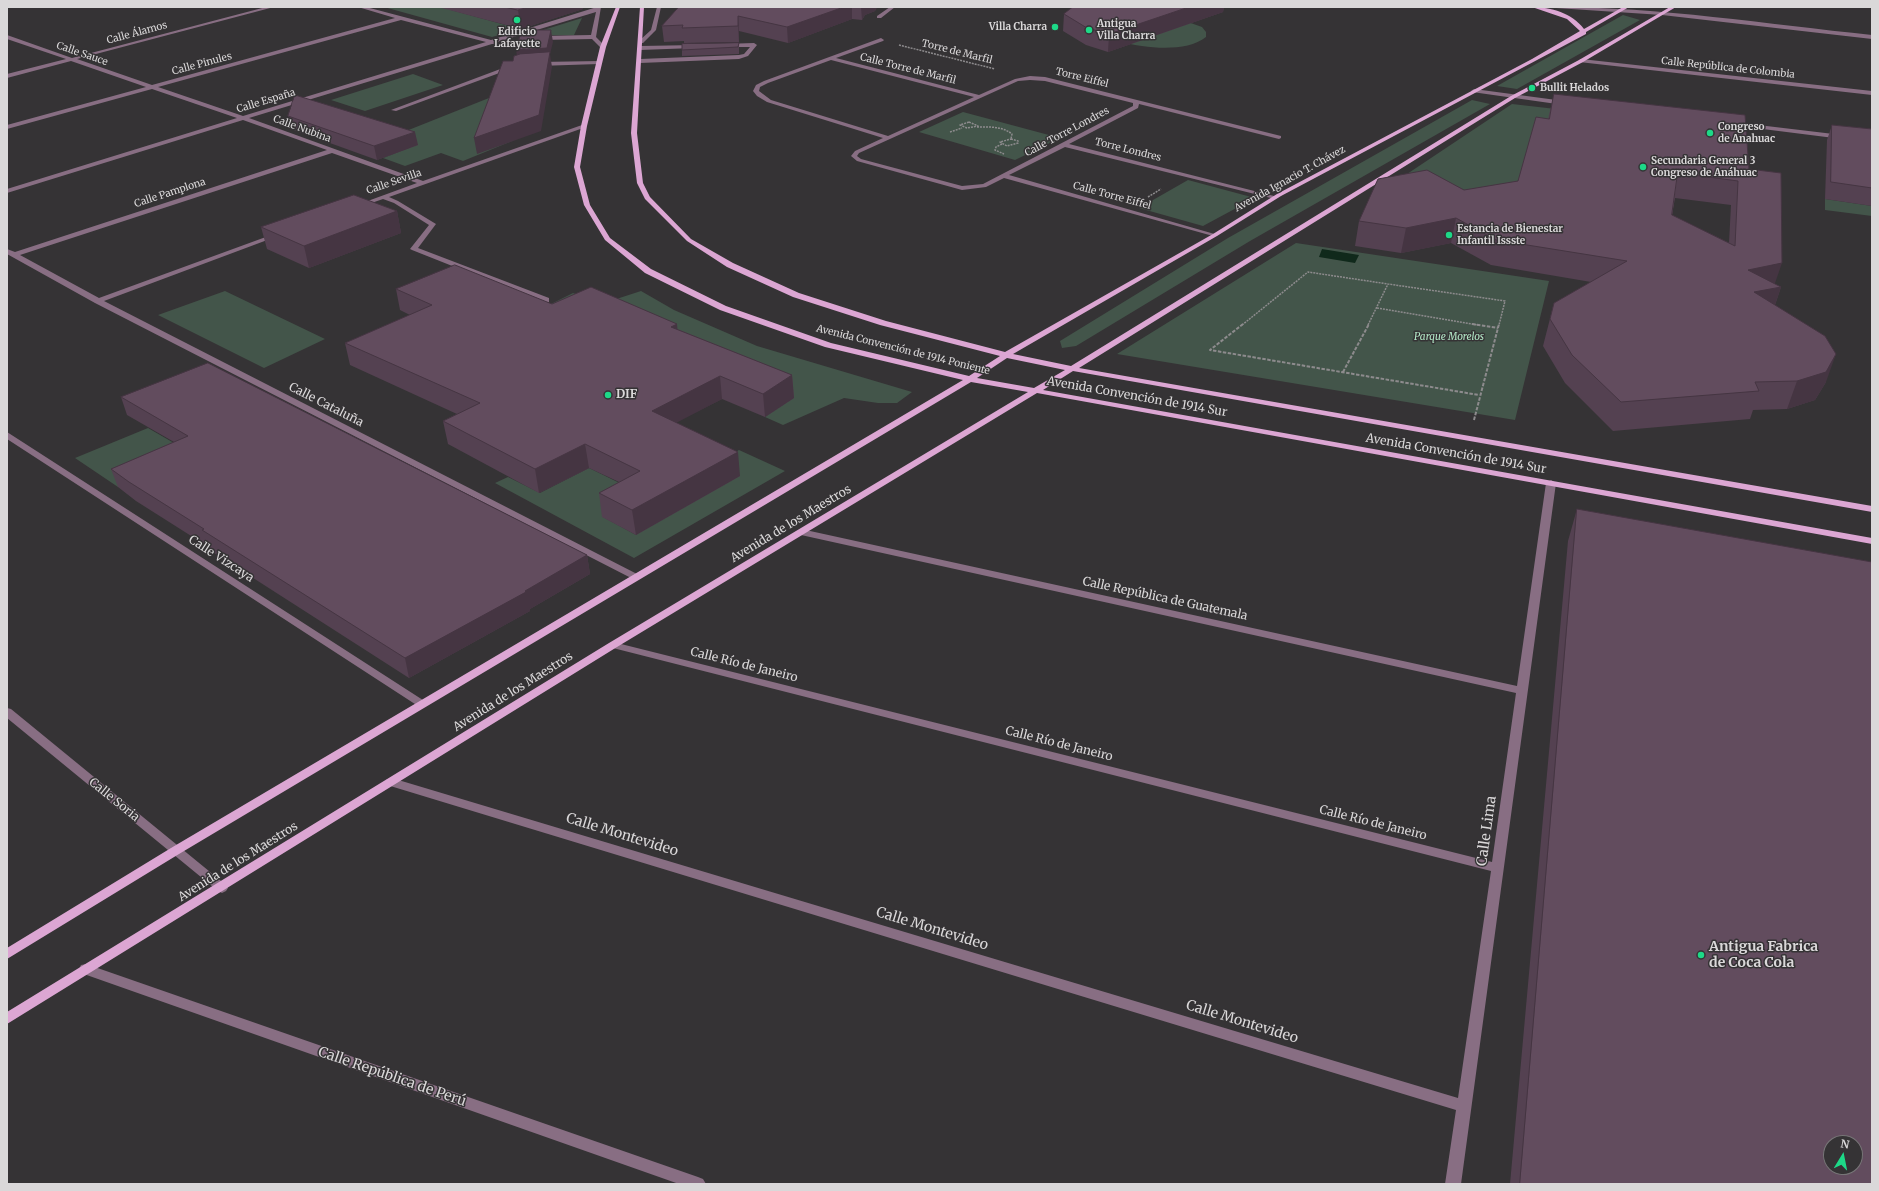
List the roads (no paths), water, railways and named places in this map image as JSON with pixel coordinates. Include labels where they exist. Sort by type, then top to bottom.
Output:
[{"type":"main road","points":[[1534,7],[1559,12],[1569,17],[1575,21],[1584,33]]},
{"type":"main road","name":"Avenida Ignacio T. Chávez","points":[[970,379],[1006,355],[1215,235],[1276,198],[1584,33],[1627,7]]},
{"type":"main road","points":[[1036,391],[1513,97],[1581,61],[1674,7]]},
{"type":"main road","name":"Avenida Convención de 1914 Poniente","points":[[642,8],[640,61],[634,133],[640,183],[647,198],[689,240],[730,265],[796,295],[882,323],[1006,355],[1073,369]]},
{"type":"main road","name":"Avenida Convención de 1914 Poniente","points":[[617,9],[599,62],[584,126],[577,167],[587,205],[607,239],[648,272],[724,308],[828,345],[970,379],[1036,391]]},
{"type":"main road","name":"Avenida Convención de 1914 Sur","points":[[1073,369],[1872,509]]},
{"type":"main road","points":[[7,954],[175,851],[970,379]]},
{"type":"main road","name":"Avenida Convención de 1914 Sur","points":[[1036,391],[1872,541]]},
{"type":"main road","name":"Avenida de los Maestros","points":[[7,1019],[222,888],[614,645],[1036,391]]},
{"type":"street","name":"Calle Álamos","points":[[7,76],[272,7]]},
{"type":"street","points":[[360,7],[494,43]]},
{"type":"street","points":[[641,45],[654,30],[659,7]]},
{"type":"street","points":[[879,17],[893,7]]},
{"type":"street","points":[[1556,7],[1662,14],[1872,37]]},
{"type":"street","points":[[1641,7],[1662,14]]},
{"type":"street","points":[[593,37],[599,8]]},
{"type":"street","name":"Calle España","points":[[7,191],[242,118],[494,43],[599,8]]},
{"type":"street","name":"Calle Pinules","points":[[7,127],[402,18]]},
{"type":"street","points":[[537,38],[593,37],[603,47]]},
{"type":"street","name":"Calle Sauce","points":[[7,38],[151,88]]},
{"type":"street","points":[[506,39],[522,39]]},
{"type":"street","points":[[881,40],[766,82],[758,86],[756,91],[758,95],[769,101],[888,138]]},
{"type":"street","points":[[641,45],[702,46]]},
{"type":"street","points":[[640,61],[739,57],[746,55],[754,45],[718,46]]},
{"type":"street","name":"Calle Torre de Marfil","points":[[832,59],[979,96]]},
{"type":"street","name":"Calle República de Colombia","points":[[1581,61],[1872,92]]},
{"type":"street","points":[[529,64],[599,62]]},
{"type":"street","points":[[394,110],[517,66]]},
{"type":"street","name":"Torre Eiffel","points":[[1004,176],[984,186],[962,188],[859,160],[854,156],[858,152],[979,96],[1017,80],[1030,78],[1045,79],[1136,103],[1279,137]]},
{"type":"street","name":"Calle Nubina","points":[[151,88],[242,118],[423,183]]},
{"type":"street","points":[[1474,91],[1568,104]]},
{"type":"street","name":"Calle Torre Londres","points":[[1004,176],[1066,145],[1136,107],[1136,103]]},
{"type":"street","points":[[1724,122],[1849,138]]},
{"type":"street","name":"Calle Sevilla","points":[[353,208],[383,196],[584,126]]},
{"type":"street","name":"Torre Londres","points":[[1066,145],[1276,198]]},
{"type":"street","name":"Calle Pamplona","points":[[11,253],[331,151]]},
{"type":"street","name":"Calle Torre Eiffel","points":[[1004,176],[1215,235]]},
{"type":"street","points":[[383,196],[433,224],[414,249],[546,300]]},
{"type":"street","points":[[98,301],[286,232]]},
{"type":"street","name":"Calle Cataluña","points":[[11,253],[98,301],[636,577]]},
{"type":"street","name":"Calle Vizcaya","points":[[7,436],[422,704]]},
{"type":"street","name":"Calle Lima","points":[[1453,1184],[1551,483]]},
{"type":"street","name":"Calle República de Guatemala","points":[[801,532],[1522,692]]},
{"type":"street","name":"Calle Río de Janeiro","points":[[614,645],[1497,868]]},
{"type":"street","name":"Calle Soria","points":[[7,712],[222,888]]},
{"type":"street","name":"Calle Montevideo","points":[[391,782],[1464,1106]]},
{"type":"street","name":"Calle República de Perú","points":[[86,970],[698,1184]]},
{"type":"place","name":"Edificio Lafayette","points":[[517,20]]},
{"type":"place","name":"Villa Charra","points":[[1055,27]]},
{"type":"place","name":"Antigua Villa Charra","points":[[1089,30]]},
{"type":"place","name":"Bullit Helados","points":[[1532,88]]},
{"type":"place","name":"Congreso de Anahuac","points":[[1710,133]]},
{"type":"place","name":"Secundaria General 3 Congreso de Anáhuac","points":[[1643,167]]},
{"type":"place","name":"Estancia de Bienestar Infantil Issste","points":[[1449,235]]},
{"type":"place","name":"DIF","points":[[608,395]]},
{"type":"place","name":"Antigua Fabrica de Coca Cola","points":[[1701,955]]},
{"type":"park label","name":"Parque Morelos","points":[[1449,337]]}]
